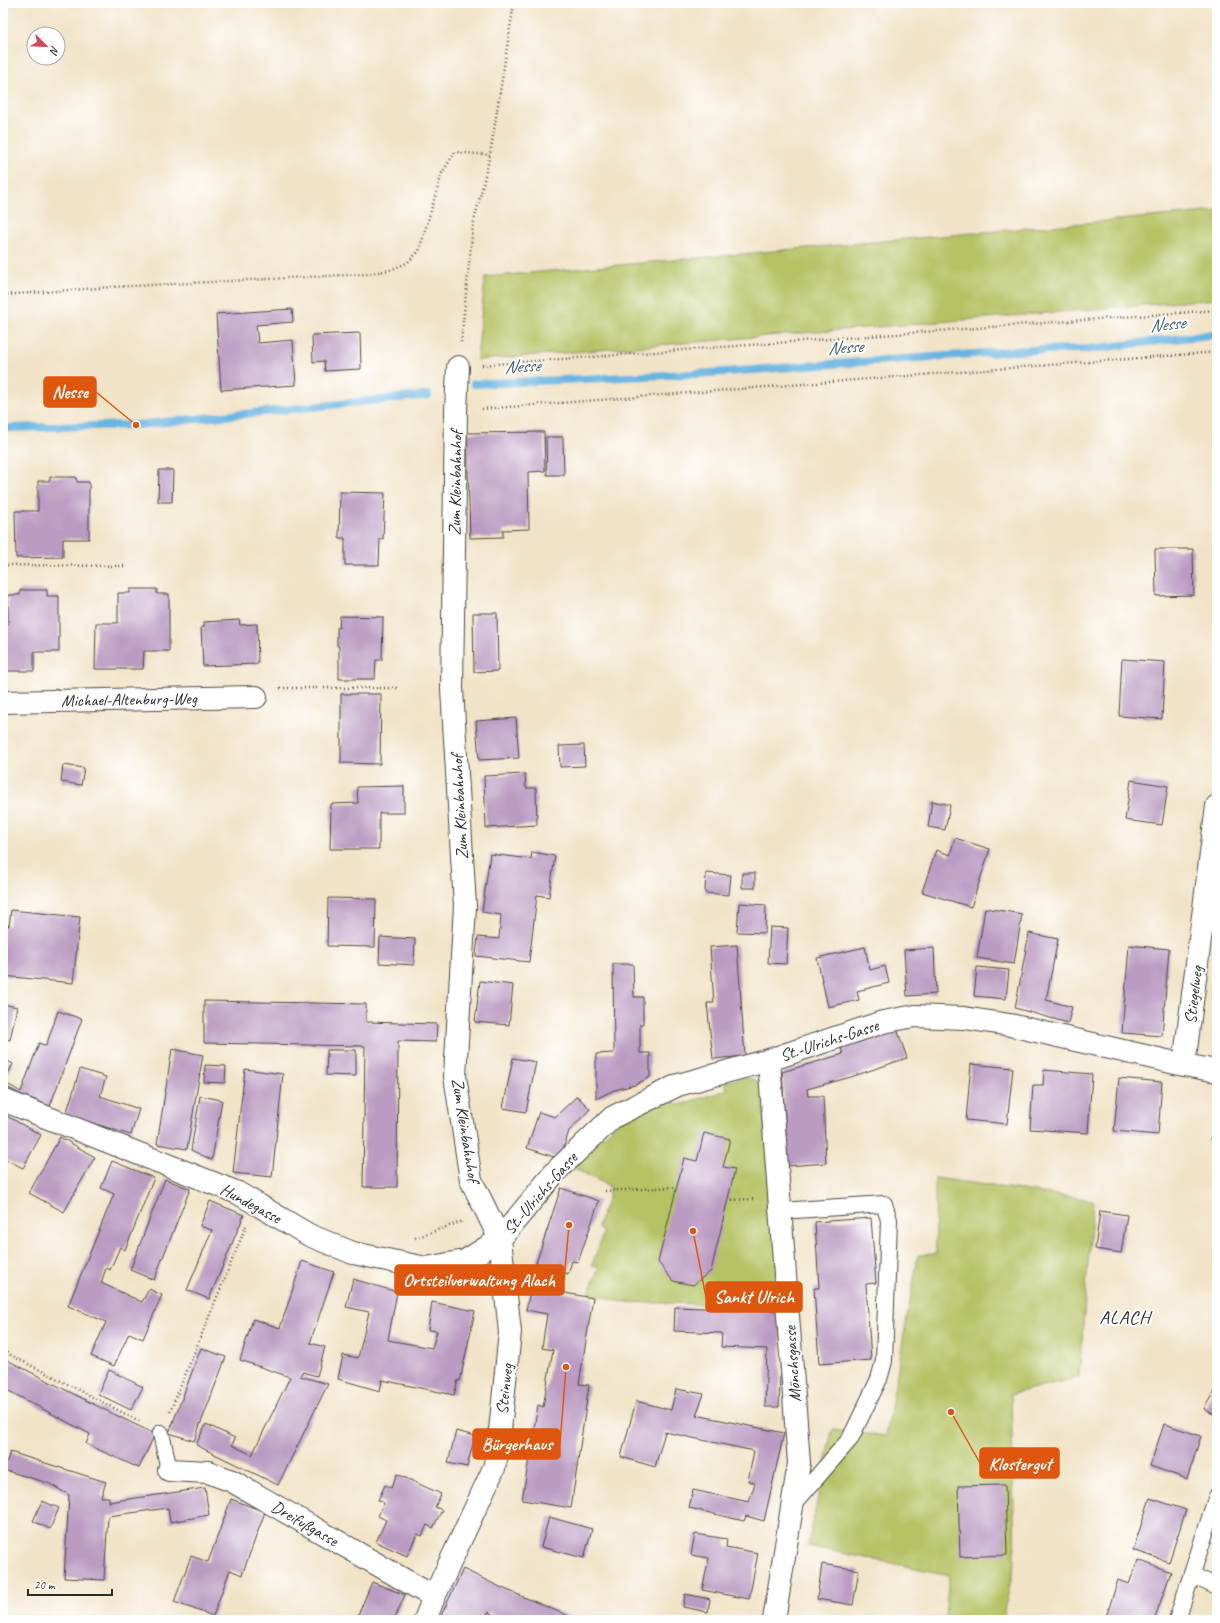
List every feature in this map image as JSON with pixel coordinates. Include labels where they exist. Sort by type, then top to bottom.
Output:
[{"type":"street","name":"Zum Kleinbahnhof","points":[[458,367],[452,689],[465,906],[456,1076],[471,1180],[500,1239]]},
{"type":"street","name":"Michael-Altenburg-Weg","points":[[3,702],[256,697]]},
{"type":"street","name":"Stiegelweg","points":[[1184,1065],[1217,806]]},
{"type":"street","name":"St.-Ulrichs-Gasse","points":[[500,1239],[556,1171],[613,1117],[678,1085],[769,1060],[883,1022],[915,1016],[964,1018],[1010,1025],[1184,1065],[1217,1071]]},
{"type":"street","name":"Mönchsgasse","points":[[769,1060],[799,1462],[774,1620]]},
{"type":"street","name":"Hundegasse","points":[[3,1100],[238,1193],[309,1235],[353,1253],[426,1268],[465,1261],[500,1239]]},
{"type":"street","name":"Steinweg","points":[[425,1620],[434,1597],[494,1468],[498,1450],[510,1332],[500,1239]]},
{"type":"street","name":"Dreifußgasse","points":[[169,1470],[208,1472],[232,1481],[434,1597]]},
{"type":"lane","points":[[780,1211],[884,1204],[889,1220],[884,1360],[880,1379],[850,1439],[791,1508]]},
{"type":"lane","points":[[161,1433],[169,1470]]},
{"type":"lane","points":[[1177,1620],[1217,1496]]},
{"type":"lane","points":[[1192,1575],[1217,1587]]},
{"type":"path","points":[[514,3],[490,155],[473,226],[458,367],[1217,310]]},
{"type":"path","points":[[3,295],[120,286],[366,274],[390,270],[407,263],[419,251],[442,173],[455,152],[490,155]]},
{"type":"path","points":[[456,411],[1217,352]]},
{"type":"path","points":[[3,565],[125,566]]},
{"type":"path","points":[[256,697],[262,688],[399,688]]},
{"type":"path","points":[[605,1192],[677,1187]]},
{"type":"path","points":[[3,1351],[161,1433],[256,1203]]},
{"type":"path","points":[[412,1240],[486,1212]]},
{"type":"green space","points":[[1217,211],[1217,299],[477,360],[485,277]]},
{"type":"green space","points":[[746,1077],[761,1082],[782,1306],[622,1302],[589,1293],[599,1267],[592,1265],[603,1234],[598,1226],[609,1195],[609,1186],[572,1167],[617,1123],[668,1098],[679,1105],[727,1090],[725,1082]]},
{"type":"green space","points":[[935,1178],[1093,1200],[1079,1377],[1011,1394],[1015,1559],[1003,1620],[945,1620],[949,1575],[808,1546],[832,1430],[886,1436],[918,1255],[936,1254]]},
{"type":"building","points":[[292,309],[293,322],[256,325],[258,343],[293,340],[296,385],[221,390],[216,314]]},
{"type":"building","points":[[360,333],[361,369],[325,371],[324,361],[313,362],[312,335]]},
{"type":"building","points":[[544,432],[545,471],[528,472],[529,529],[503,530],[503,537],[470,538],[467,433]]},
{"type":"building","points":[[546,437],[563,437],[564,475],[547,475]]},
{"type":"building","points":[[159,470],[173,470],[172,502],[158,502]]},
{"type":"building","points":[[50,477],[76,477],[77,482],[89,482],[89,539],[63,539],[63,557],[16,558],[15,511],[38,511],[38,481],[50,481]]},
{"type":"building","points":[[340,492],[385,493],[383,539],[380,539],[379,565],[345,565],[345,538],[339,538]]},
{"type":"building","points":[[1155,549],[1193,549],[1194,595],[1156,596]]},
{"type":"building","points":[[130,589],[157,589],[157,594],[169,594],[169,651],[144,651],[143,669],[95,669],[96,623],[118,623],[118,593],[130,593]]},
{"type":"building","points":[[20,590],[47,590],[47,596],[59,596],[59,652],[34,652],[34,671],[3,671],[3,624],[8,624],[8,595],[20,595]]},
{"type":"building","points":[[473,613],[497,613],[498,671],[474,672]]},
{"type":"building","points":[[340,616],[383,617],[382,660],[376,660],[375,679],[339,679],[339,646],[337,646],[337,628],[339,628]]},
{"type":"building","points":[[239,620],[240,625],[257,624],[258,664],[203,666],[201,627],[204,627],[204,622]]},
{"type":"building","points":[[1122,659],[1165,662],[1162,719],[1119,716]]},
{"type":"building","points":[[341,694],[381,694],[380,764],[341,763]]},
{"type":"building","points":[[516,718],[519,758],[479,760],[476,721]]},
{"type":"building","points":[[584,745],[585,766],[560,767],[559,746]]},
{"type":"building","points":[[63,765],[84,768],[81,785],[61,782]]},
{"type":"building","points":[[525,774],[526,788],[536,788],[537,825],[486,828],[484,776]]},
{"type":"building","points":[[1131,780],[1168,786],[1162,825],[1125,820]]},
{"type":"building","points":[[404,786],[404,813],[379,813],[379,849],[330,849],[331,804],[358,803],[357,787]]},
{"type":"building","points":[[932,801],[950,805],[945,830],[928,827]]},
{"type":"building","points":[[955,838],[990,849],[971,907],[922,892],[936,850],[950,855]]},
{"type":"building","points":[[532,852],[555,856],[549,897],[537,895],[529,962],[476,956],[478,937],[499,939],[501,915],[482,912],[490,854],[531,859]]},
{"type":"building","points":[[706,873],[731,875],[729,895],[705,893]]},
{"type":"building","points":[[742,873],[755,873],[755,888],[742,888]]},
{"type":"building","points":[[328,898],[376,899],[375,947],[327,946]]},
{"type":"building","points":[[739,903],[766,905],[765,933],[737,932]]},
{"type":"building","points":[[985,908],[1022,914],[1014,964],[977,958]]},
{"type":"building","points":[[11,910],[80,917],[73,983],[3,976],[3,924],[9,926]]},
{"type":"building","points":[[770,927],[788,928],[786,964],[768,963]]},
{"type":"building","points":[[1029,933],[1058,939],[1046,1000],[1072,1007],[1068,1023],[1015,1008]]},
{"type":"building","points":[[380,937],[415,939],[414,965],[379,963]]},
{"type":"building","points":[[737,945],[745,1056],[713,1059],[707,1003],[714,1003],[710,947]]},
{"type":"building","points":[[1129,945],[1169,949],[1162,1036],[1122,1033]]},
{"type":"building","points":[[865,947],[870,970],[885,966],[889,983],[857,991],[859,1000],[828,1007],[817,958]]},
{"type":"building","points":[[934,948],[936,994],[907,996],[904,950]]},
{"type":"building","points":[[613,964],[633,964],[634,997],[643,997],[643,1024],[640,1024],[640,1053],[650,1053],[650,1077],[635,1085],[614,1090],[596,1099],[596,1054],[614,1053]]},
{"type":"building","points":[[977,967],[1009,970],[1006,999],[974,996]]},
{"type":"building","points":[[480,981],[513,985],[509,1025],[475,1022]]},
{"type":"building","points":[[204,1001],[366,1004],[366,1022],[437,1024],[436,1042],[398,1041],[397,1187],[363,1187],[365,1046],[204,1043]]},
{"type":"building","points":[[3,1004],[17,1007],[10,1040],[3,1038]]},
{"type":"building","points":[[58,1011],[82,1019],[50,1106],[20,1094],[3,1085],[3,1058],[13,1064],[4,1082],[21,1092],[39,1043],[46,1046]]},
{"type":"building","points":[[896,1026],[907,1058],[851,1077],[807,1089],[808,1096],[823,1096],[826,1163],[788,1166],[782,1072],[843,1054],[840,1045]]},
{"type":"building","points":[[172,1049],[203,1055],[187,1149],[157,1144]]},
{"type":"building","points":[[327,1050],[356,1050],[356,1076],[326,1075]]},
{"type":"building","points":[[513,1058],[536,1062],[526,1112],[503,1108]]},
{"type":"building","points":[[971,1064],[1013,1068],[1007,1124],[966,1120]]},
{"type":"building","points":[[205,1065],[226,1066],[225,1083],[204,1082]]},
{"type":"building","points":[[80,1069],[106,1077],[100,1096],[139,1109],[131,1135],[66,1115]]},
{"type":"building","points":[[245,1069],[283,1074],[272,1177],[233,1173]]},
{"type":"building","points":[[1044,1070],[1092,1074],[1088,1133],[1030,1129],[1033,1085],[1043,1085]]},
{"type":"building","points":[[1119,1078],[1162,1082],[1158,1135],[1114,1131]]},
{"type":"building","points":[[200,1096],[222,1100],[212,1160],[191,1150]]},
{"type":"building","points":[[577,1096],[590,1109],[569,1131],[560,1159],[527,1148],[539,1112],[555,1117]]},
{"type":"building","points":[[1217,1107],[1217,1141],[1211,1140]]},
{"type":"building","points":[[3,1114],[41,1135],[23,1168],[3,1158]]},
{"type":"building","points":[[704,1133],[730,1139],[723,1167],[735,1169],[711,1271],[693,1285],[673,1281],[658,1262],[684,1158],[697,1161]]},
{"type":"building","points":[[60,1137],[95,1157],[64,1212],[29,1193]]},
{"type":"building","points":[[112,1161],[154,1178],[125,1250],[120,1247],[110,1270],[106,1268],[101,1283],[142,1302],[149,1289],[162,1295],[143,1339],[129,1333],[114,1366],[91,1356],[106,1322],[68,1306],[114,1194],[101,1188]]},
{"type":"building","points":[[165,1179],[190,1189],[154,1280],[130,1270]]},
{"type":"building","points":[[561,1188],[599,1201],[578,1262],[572,1261],[568,1274],[536,1263]]},
{"type":"building","points":[[210,1201],[244,1215],[209,1299],[187,1290],[212,1230],[200,1226]]},
{"type":"building","points":[[1100,1211],[1127,1215],[1121,1253],[1095,1249]]},
{"type":"building","points":[[871,1218],[876,1283],[866,1284],[871,1360],[819,1364],[814,1288],[819,1288],[815,1222]]},
{"type":"building","points":[[302,1261],[334,1272],[310,1343],[325,1347],[317,1376],[302,1372],[300,1376],[328,1384],[278,1485],[196,1445],[206,1424],[235,1438],[232,1445],[252,1455],[290,1377],[240,1360],[253,1319],[280,1328]]},
{"type":"building","points":[[353,1279],[397,1292],[388,1340],[432,1348],[437,1331],[428,1330],[432,1302],[475,1311],[460,1381],[458,1380],[454,1395],[382,1380],[380,1391],[338,1379],[343,1355],[358,1358],[369,1312],[346,1307]]},
{"type":"building","points":[[531,1287],[593,1298],[579,1384],[589,1385],[571,1508],[522,1500],[538,1405],[543,1407],[553,1350],[542,1348],[547,1314],[526,1310]]},
{"type":"building","points":[[675,1307],[782,1311],[779,1407],[765,1407],[767,1349],[721,1347],[722,1333],[674,1331]]},
{"type":"building","points":[[201,1348],[226,1357],[194,1441],[169,1433]]},
{"type":"building","points":[[3,1358],[155,1434],[139,1468],[86,1444],[90,1434],[3,1388]]},
{"type":"building","points":[[109,1370],[143,1387],[131,1410],[98,1394]]},
{"type":"building","points":[[1217,1386],[1217,1416],[1204,1409]]},
{"type":"building","points":[[676,1389],[704,1394],[696,1415],[784,1433],[764,1521],[746,1516],[744,1521],[689,1508],[693,1490],[749,1502],[755,1483],[748,1481],[754,1451],[665,1432],[655,1467],[621,1457],[636,1401],[671,1410]]},
{"type":"building","points":[[1164,1424],[1201,1436],[1187,1479],[1150,1466]]},
{"type":"building","points":[[456,1431],[475,1436],[467,1467],[448,1463]]},
{"type":"building","points":[[10,1452],[106,1482],[101,1497],[109,1497],[109,1502],[205,1488],[209,1515],[170,1522],[168,1508],[108,1516],[104,1580],[64,1578],[69,1495],[48,1483],[4,1470]]},
{"type":"building","points":[[397,1474],[441,1494],[435,1507],[442,1510],[433,1528],[427,1525],[422,1536],[417,1534],[407,1556],[376,1542],[386,1520],[378,1516],[384,1503],[378,1500],[385,1485],[391,1488]]},
{"type":"building","points":[[1005,1485],[1007,1555],[960,1557],[958,1486]]},
{"type":"building","points":[[1150,1498],[1186,1510],[1169,1562],[1133,1550]]},
{"type":"building","points":[[231,1499],[265,1512],[242,1575],[230,1570],[213,1616],[174,1602],[191,1556],[208,1562]]},
{"type":"building","points":[[42,1501],[59,1508],[50,1529],[33,1521]]},
{"type":"building","points":[[549,1517],[592,1529],[584,1558],[541,1547]]},
{"type":"building","points":[[695,1534],[727,1539],[726,1547],[758,1553],[749,1599],[702,1590],[709,1558],[691,1555]]},
{"type":"building","points":[[1138,1560],[1171,1572],[1154,1620],[1105,1620],[1118,1580],[1129,1584]]},
{"type":"building","points":[[822,1564],[859,1570],[853,1605],[817,1599]]},
{"type":"building","points":[[463,1569],[500,1587],[578,1620],[507,1620],[488,1612],[485,1620],[439,1620]]},
{"type":"building","points":[[372,1582],[405,1595],[394,1620],[356,1620]]},
{"type":"building","points":[[685,1594],[710,1599],[708,1612],[683,1607]]},
{"type":"waterway","name":"Nesse","points":[[474,384],[711,373],[1029,350],[1089,349],[1217,334]]},
{"type":"waterway","name":"Nesse","points":[[3,428],[136,425],[428,395]]},
{"type":"place","name":"Nesse","points":[[136,425]]},
{"type":"place","name":"Ortsteilverwaltung Alach","points":[[569,1225]]},
{"type":"place","name":"Sankt Ulrich","points":[[693,1231]]},
{"type":"place","name":"Bürgerhaus","points":[[566,1367]]},
{"type":"place","name":"Klostergut","points":[[951,1412]]},
{"type":"district","name":"ALACH","points":[[1125,1316]]}]
